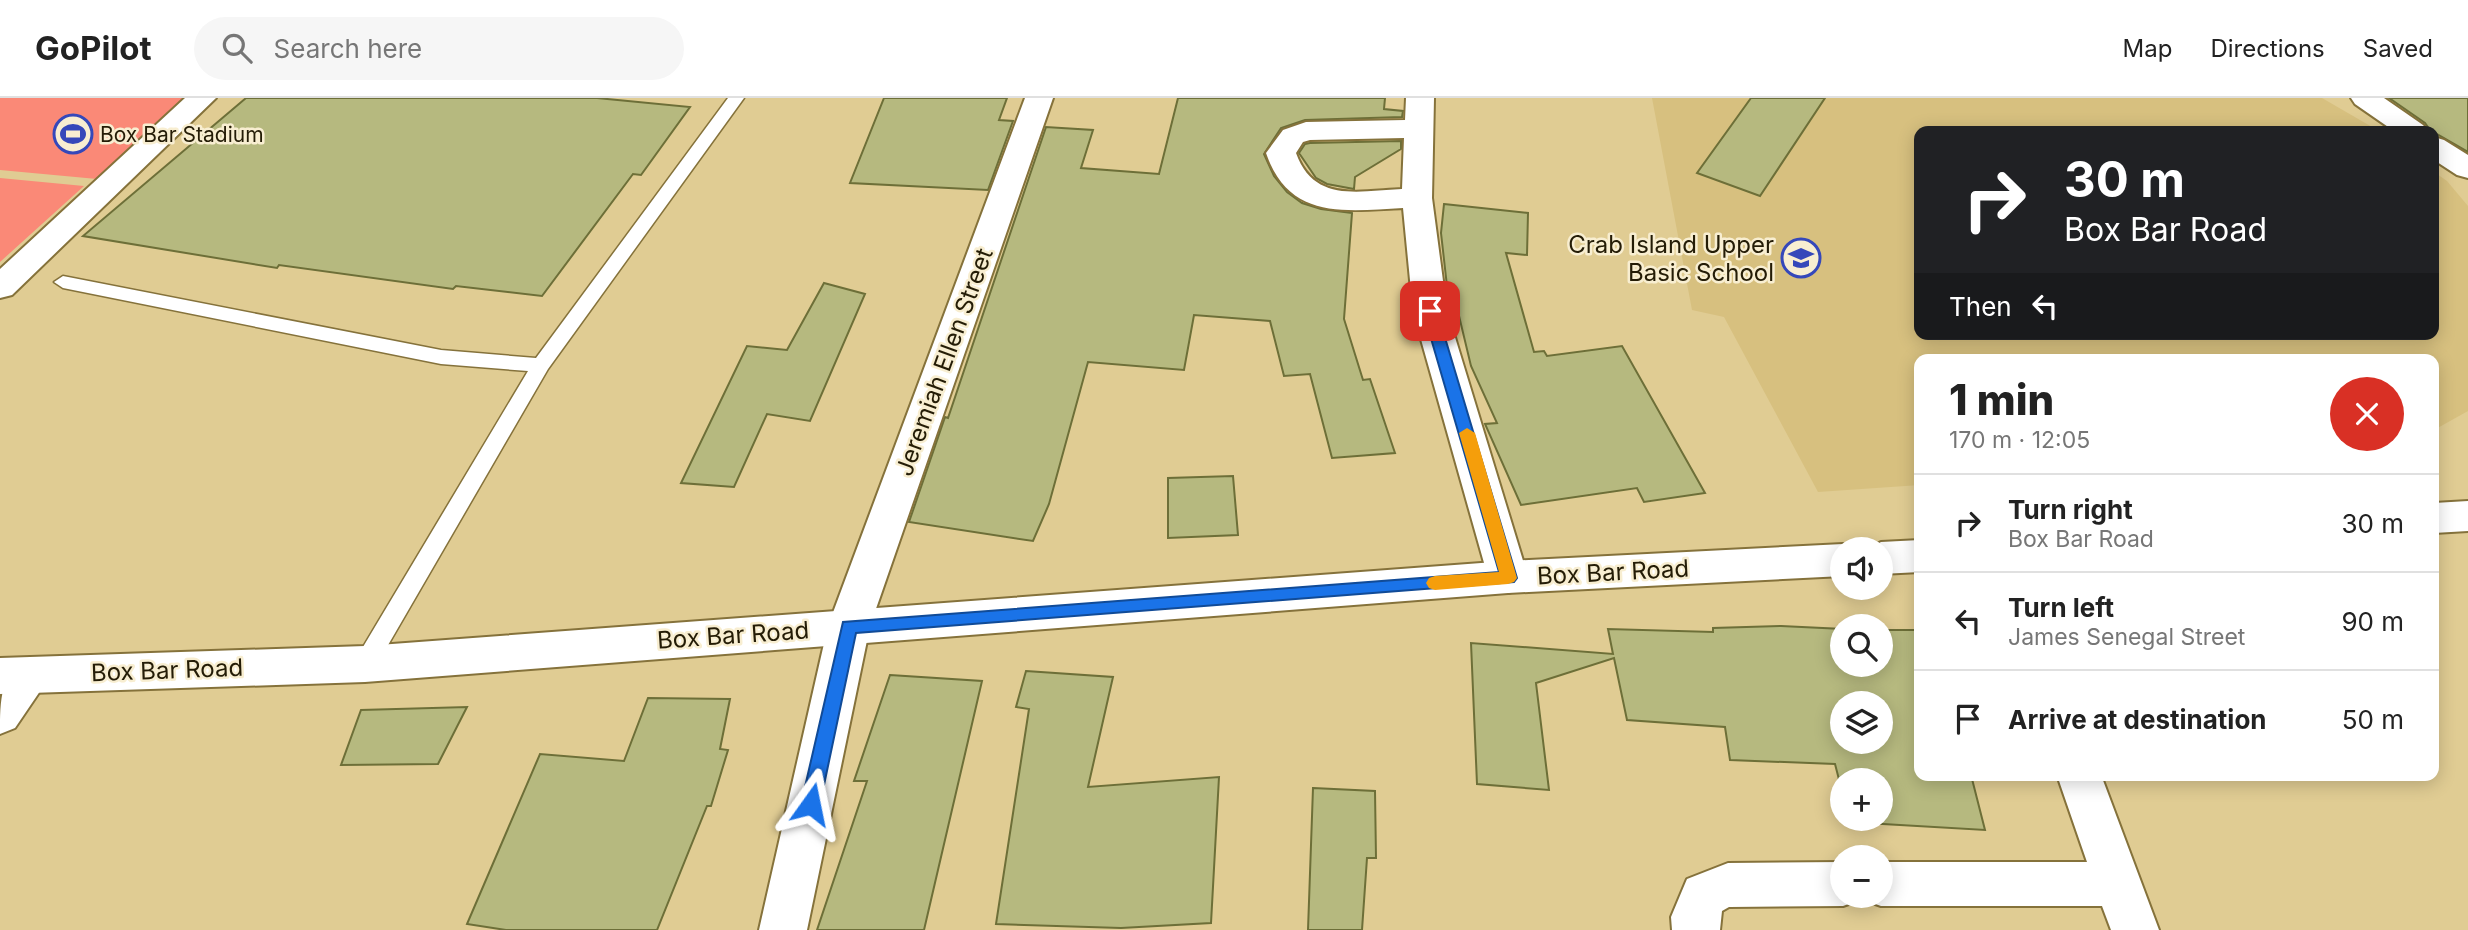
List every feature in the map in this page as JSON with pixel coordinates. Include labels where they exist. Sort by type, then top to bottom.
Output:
[{"type":"street","points":[[0,287],[202,98]]},
{"type":"street","name":"Jeremiah Ellen Street","points":[[783,930],[849,626],[1039,98]]},
{"type":"street","points":[[2365,98],[2406,126]]},
{"type":"street","points":[[1417,198],[1322,199],[1294,184],[1284,168],[1281,153],[1293,136],[1306,131],[1420,113],[1417,198],[1430,311],[1508,578]]},
{"type":"street","points":[[2439,149],[2468,169]]},
{"type":"street","points":[[2439,518],[2468,516]]},
{"type":"street","points":[[1893,557],[1914,556]]},
{"type":"street","name":"Box Bar Road","points":[[15,676],[365,664],[1508,578],[1830,561]]},
{"type":"street","points":[[0,715],[15,676]]},
{"type":"street","points":[[2081,781],[2135,930]]},
{"type":"street","points":[[1696,930],[1695,917],[1704,895],[1728,885],[1830,884]]},
{"type":"street","points":[[1893,884],[2118,884]]},
{"type":"lane","points":[[365,664],[541,365],[736,98]]},
{"type":"lane","points":[[63,282],[441,357],[541,365]]},
{"type":"shaded area","name":"Box Bar Stadium","points":[[0,98],[184,98],[97,179],[0,170]]},
{"type":"shaded area","name":"Crab Island Upper Basic School","points":[[1652,98],[2322,98],[2370,126],[1914,126],[1914,340],[2439,340],[2439,175],[2468,206],[2468,411],[2439,427],[2439,354],[1914,354],[1914,485],[1818,492],[1724,317],[1692,310]]},
{"type":"shaded area","points":[[0,178],[84,186],[0,262]]},
{"type":"building","points":[[246,98],[597,98],[690,107],[641,175],[633,174],[542,296],[456,286],[453,289],[279,265],[277,268],[83,236]]},
{"type":"building","points":[[884,98],[1007,98],[999,120],[1013,121],[988,190],[850,183]]},
{"type":"building","points":[[1178,98],[1385,98],[1384,109],[1403,111],[1402,117],[1305,120],[1281,128],[1264,154],[1274,176],[1287,192],[1302,203],[1321,209],[1352,213],[1344,319],[1363,380],[1370,379],[1395,453],[1332,458],[1310,374],[1284,376],[1270,321],[1194,315],[1184,370],[1088,362],[1049,504],[1033,541],[909,522],[945,417],[948,418],[1046,127],[1093,130],[1081,168],[1159,174]]},
{"type":"building","points":[[1751,98],[1825,98],[1760,196],[1697,173]]},
{"type":"building","points":[[2389,98],[2468,98],[2468,152],[2439,135],[2439,126],[2427,126]]},
{"type":"building","points":[[1401,141],[1401,149],[1355,177],[1354,189],[1327,184],[1316,178],[1299,153],[1305,144],[1310,143]]},
{"type":"building","points":[[1444,204],[1528,213],[1527,255],[1506,253],[1534,352],[1544,351],[1547,356],[1622,346],[1705,493],[1644,502],[1637,488],[1521,505],[1485,424],[1497,423],[1471,366],[1454,295],[1448,295],[1441,233]]},
{"type":"building","points":[[824,283],[865,294],[810,421],[767,414],[734,487],[681,483],[747,346],[787,350]]},
{"type":"building","points":[[1233,476],[1238,535],[1168,538],[1168,478]]},
{"type":"building","points":[[1781,626],[1830,628],[1830,677],[1893,677],[1893,630],[1914,630],[1914,781],[1973,781],[1985,830],[1893,825],[1893,768],[1836,768],[1835,764],[1730,760],[1725,727],[1627,720],[1614,658],[1536,683],[1549,790],[1477,784],[1471,643],[1613,654],[1608,629],[1713,632],[1713,628]]},
{"type":"building","points":[[1026,671],[1113,677],[1088,787],[1219,777],[1211,923],[1121,928],[996,924],[1029,709],[1016,707]]},
{"type":"building","points":[[890,675],[982,681],[924,930],[817,930],[867,781],[854,781]]},
{"type":"building","points":[[648,698],[730,699],[720,749],[728,750],[711,806],[707,806],[657,930],[506,930],[467,924],[540,754],[624,761]]},
{"type":"building","points":[[467,707],[438,764],[341,765],[361,710]]},
{"type":"building","points":[[1313,788],[1375,791],[1376,858],[1367,858],[1362,930],[1308,930]]},
{"type":"slow traffic","points":[[1435,583],[1508,578],[1467,433]]},
{"type":"place","name":"Box Bar Stadium","points":[[73,134]]},
{"type":"place","name":"Crab Island Upper Basic School","points":[[1801,258]]},
{"type":"route","points":[[811,804],[849,626],[1508,578],[1430,311]]}]
